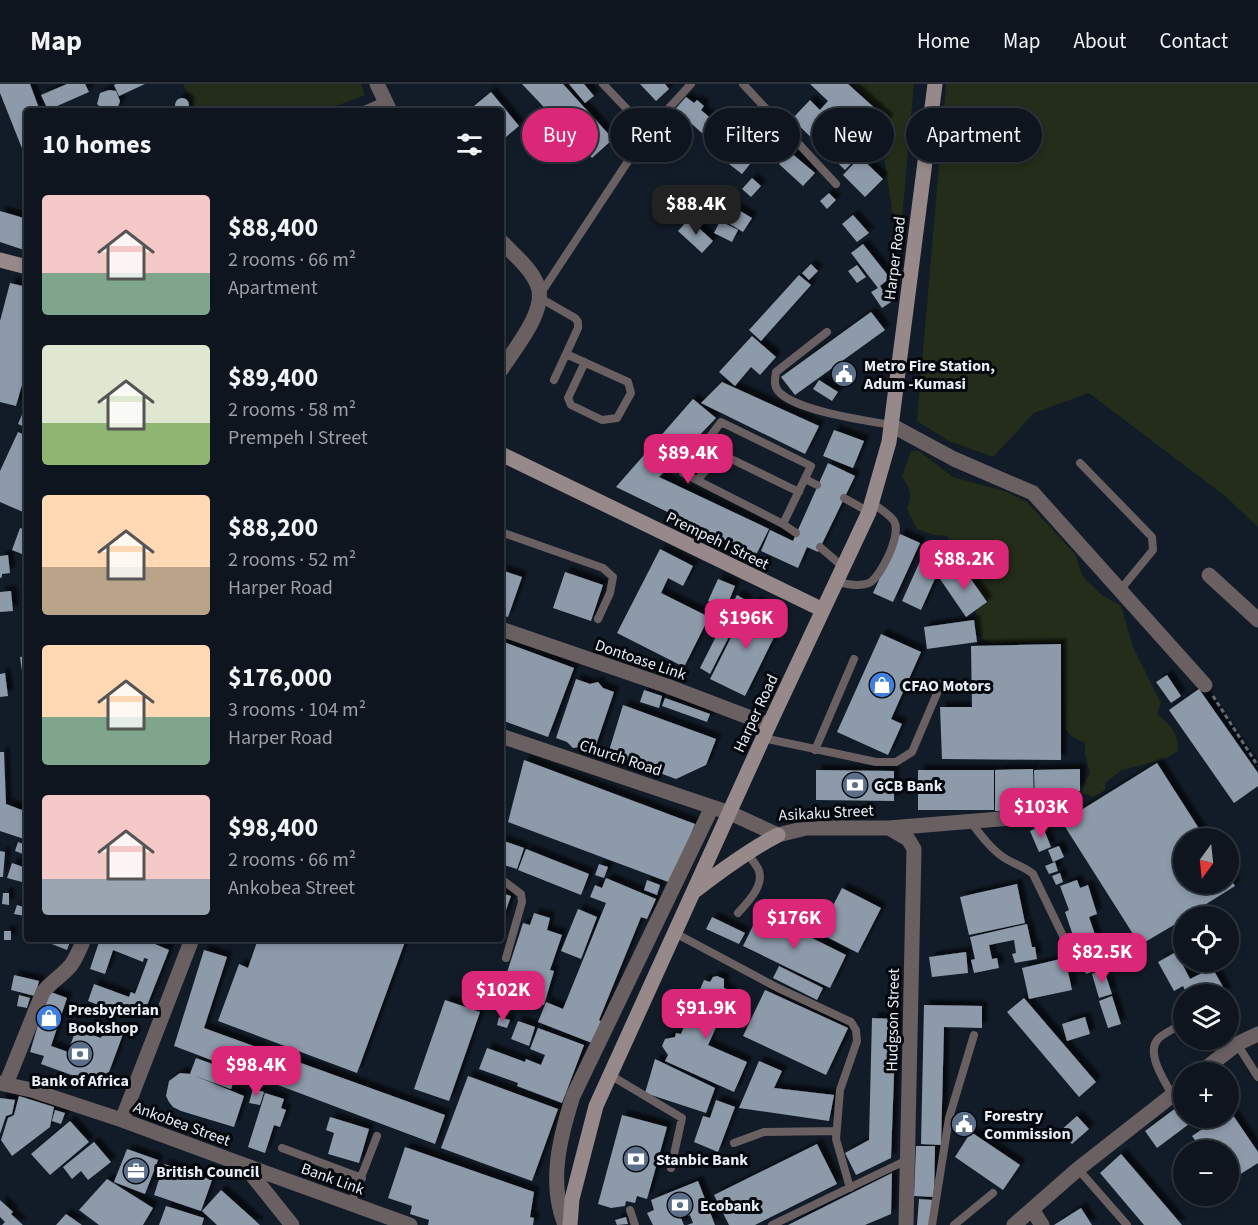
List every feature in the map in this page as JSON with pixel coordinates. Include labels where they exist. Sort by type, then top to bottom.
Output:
[{"type":"main road","name":"Harper Road","points":[[570,1225],[572,1198],[596,1106],[871,507],[890,442],[935,84]]},
{"type":"main road","points":[[0,260],[24,266]]},
{"type":"main road","name":"Prempeh I Street","points":[[504,455],[822,610]]},
{"type":"main road","points":[[694,892],[723,869],[778,835]]},
{"type":"main road","points":[[572,1198],[580,1225]]},
{"type":"street","points":[[377,84],[387,106]]},
{"type":"street","points":[[504,244],[531,272],[540,295],[535,316],[504,365]]},
{"type":"street","points":[[891,425],[954,459],[1033,493],[1206,685]]},
{"type":"street","points":[[1209,575],[1258,620]]},
{"type":"street","name":"Dontoase Link","points":[[504,630],[667,687],[766,732]]},
{"type":"street","name":"Church Road","points":[[504,737],[730,813]]},
{"type":"street","points":[[565,1225],[558,1208],[557,1174],[559,1147],[573,1096],[712,807]]},
{"type":"street","name":"Asikaku Street","points":[[730,813],[778,835],[806,828],[890,828],[1036,816]]},
{"type":"street","name":"Hudgson Street","points":[[890,828],[908,839],[914,849],[906,1225]]},
{"type":"street","points":[[3,1084],[43,992],[69,967],[83,942]]},
{"type":"street","points":[[122,1120],[191,942]]},
{"type":"street","points":[[1239,1043],[1258,1034]]},
{"type":"street","points":[[1214,1062],[1229,1050]]},
{"type":"street","name":"Ankobea Street","points":[[3,1084],[31,1090],[122,1120],[244,1165],[292,1225]]},
{"type":"street","points":[[1014,1225],[1033,1211],[1078,1169],[1173,1095]]},
{"type":"street","name":"Bank Link","points":[[244,1165],[410,1225]]},
{"type":"street","points":[[1033,1211],[1042,1225]]},
{"type":"lane","points":[[603,84],[626,108]]},
{"type":"lane","points":[[669,108],[691,84]]},
{"type":"lane","points":[[742,84],[836,184]]},
{"type":"lane","points":[[554,380],[578,328],[578,322],[540,295],[628,162]]},
{"type":"lane","points":[[827,332],[776,372],[774,383],[779,393],[801,405],[891,425]]},
{"type":"lane","points":[[566,354],[585,362],[628,382],[631,393],[617,418],[602,420],[571,405],[568,398],[585,362]]},
{"type":"lane","points":[[783,524],[811,466],[721,422],[683,473],[783,524],[796,533]]},
{"type":"lane","points":[[697,480],[721,454],[799,492]]},
{"type":"lane","points":[[1080,463],[1152,537],[1153,550],[1121,589]]},
{"type":"lane","points":[[805,479],[817,485]]},
{"type":"lane","points":[[836,582],[859,585],[877,577],[895,542],[897,531],[894,522],[871,507],[844,498]]},
{"type":"lane","points":[[504,533],[603,568],[613,577],[610,593],[598,619]]},
{"type":"lane","points":[[820,547],[843,567]]},
{"type":"lane","points":[[815,750],[854,659]]},
{"type":"lane","points":[[766,732],[815,750],[876,762],[896,762],[912,752],[941,684]]},
{"type":"lane","points":[[970,821],[992,848],[1033,874],[1078,967]]},
{"type":"lane","points":[[738,913],[754,893],[759,881],[759,872],[748,854]]},
{"type":"lane","points":[[504,881],[521,894],[522,902],[506,958]]},
{"type":"lane","points":[[675,933],[778,988],[851,1022],[856,1030],[857,1041],[840,1090],[836,1131],[836,1139],[850,1188]]},
{"type":"lane","points":[[1173,1029],[1157,1040],[1153,1050],[1156,1063],[1173,1085]]},
{"type":"lane","points":[[932,1225],[949,1118],[974,1035]]},
{"type":"lane","points":[[1239,1047],[1258,1077]]},
{"type":"lane","points":[[610,1075],[682,1118],[671,1168]]},
{"type":"lane","points":[[734,1143],[764,1132],[836,1131]]},
{"type":"lane","points":[[351,1203],[377,1136]]},
{"type":"lane","points":[[282,1148],[362,1178]]},
{"type":"lane","points":[[772,1225],[907,1160]]},
{"type":"lane","points":[[1078,1169],[1127,1225]]},
{"type":"lane","points":[[954,1225],[993,1192]]},
{"type":"lane","points":[[630,1210],[635,1225]]},
{"type":"path","points":[[1206,685],[1258,766]]},
{"type":"green space","points":[[183,84],[361,84],[365,95],[331,108],[195,108]]},
{"type":"green space","points":[[851,84],[914,84],[912,108],[906,108],[907,162],[901,230],[892,211],[885,162],[894,162],[894,108],[878,108]]},
{"type":"green space","points":[[946,84],[1258,84],[1258,527],[1225,496],[1089,393],[1034,413],[993,457],[949,441],[917,421],[939,162],[1042,162],[1042,108],[944,108]]},
{"type":"green space","points":[[911,451],[919,451],[953,477],[1007,492],[1027,502],[1075,554],[1083,577],[1102,595],[1121,606],[1133,647],[1161,703],[1157,714],[1173,730],[1177,739],[1178,751],[1165,759],[1122,770],[1105,783],[1105,790],[1093,797],[1082,793],[1085,780],[1090,774],[1085,755],[1085,743],[1071,736],[1065,729],[1063,642],[990,643],[978,633],[975,622],[979,595],[976,580],[955,568],[955,552],[947,536],[934,535],[917,529],[907,509],[910,492],[902,477]]},
{"type":"building","points":[[0,84],[30,84],[39,108],[24,108],[24,153],[0,93]]},
{"type":"building","points":[[67,84],[85,84],[89,92],[53,108],[47,108],[41,95]]},
{"type":"building","points":[[145,84],[119,96],[114,85]]},
{"type":"building","points":[[522,84],[563,84],[585,108],[545,108]]},
{"type":"building","points":[[569,84],[584,84],[594,96],[585,103]]},
{"type":"building","points":[[640,84],[665,84],[669,89],[656,101]]},
{"type":"building","points":[[810,84],[848,84],[875,108],[822,108],[828,101]]},
{"type":"building","points":[[109,90],[116,91],[120,101],[118,108],[102,108],[97,104],[100,93]]},
{"type":"building","points":[[491,92],[519,126],[504,138],[504,108],[472,108]]},
{"type":"building","points":[[686,97],[694,103],[697,100],[704,106],[701,110],[704,113],[704,135],[692,124],[692,108],[676,108]]},
{"type":"building","points":[[179,99],[185,99],[188,102],[188,108],[176,108],[176,102]]},
{"type":"building","points":[[810,100],[818,108],[812,108],[812,138],[800,127],[800,111]]},
{"type":"building","points":[[598,122],[610,136],[610,142],[598,153]]},
{"type":"building","points":[[800,160],[815,173],[803,186],[779,164]]},
{"type":"building","points":[[731,162],[752,162],[742,174],[729,164]]},
{"type":"building","points":[[837,162],[853,162],[845,170]]},
{"type":"building","points":[[855,162],[865,162],[883,179],[865,197],[843,175]]},
{"type":"building","points":[[752,178],[761,186],[751,197],[742,189]]},
{"type":"building","points":[[829,193],[836,200],[827,209],[820,201]]},
{"type":"building","points":[[728,204],[752,218],[743,232],[720,218]]},
{"type":"building","points":[[0,211],[24,218],[24,250],[0,242]]},
{"type":"building","points":[[853,215],[869,233],[857,242],[842,224]]},
{"type":"building","points":[[689,219],[713,241],[702,253],[678,231]]},
{"type":"building","points":[[720,221],[738,230],[732,242],[714,233]]},
{"type":"building","points":[[863,244],[890,278],[880,286],[891,302],[882,308],[871,292],[878,288],[851,253]]},
{"type":"building","points":[[811,264],[818,271],[809,280],[802,273]]},
{"type":"building","points":[[857,265],[866,277],[857,283],[848,271]]},
{"type":"building","points":[[799,275],[811,285],[761,341],[749,330]]},
{"type":"building","points":[[10,283],[24,286],[24,378],[16,406],[0,402],[0,321]]},
{"type":"building","points":[[871,312],[885,330],[795,395],[781,377]]},
{"type":"building","points":[[752,336],[776,357],[760,375],[751,367],[735,386],[719,372]]},
{"type":"building","points":[[819,380],[838,392],[832,401],[813,389]]},
{"type":"building","points":[[722,382],[819,426],[805,454],[701,403]]},
{"type":"building","points":[[693,399],[716,418],[659,477],[769,529],[756,555],[616,487]]},
{"type":"building","points":[[24,410],[24,427],[18,424]]},
{"type":"building","points":[[834,430],[864,441],[853,468],[823,456]]},
{"type":"building","points":[[18,432],[24,435],[23,512],[0,502],[0,471]]},
{"type":"building","points":[[828,463],[855,476],[818,552],[807,547],[798,568],[761,551],[770,530],[793,541]]},
{"type":"building","points":[[20,528],[24,529],[24,555],[12,550]]},
{"type":"building","points":[[900,534],[920,543],[893,602],[873,593]]},
{"type":"building","points":[[926,548],[945,556],[921,610],[902,601]]},
{"type":"building","points":[[660,549],[693,566],[683,586],[668,578],[661,593],[709,617],[684,667],[617,633]]},
{"type":"building","points":[[8,555],[10,573],[2,574],[0,578],[0,556]]},
{"type":"building","points":[[961,565],[987,602],[966,617],[940,579]]},
{"type":"building","points":[[504,571],[522,577],[508,617],[504,616]]},
{"type":"building","points":[[565,572],[603,585],[591,621],[553,608]]},
{"type":"building","points":[[718,579],[735,586],[726,608],[708,601]]},
{"type":"building","points":[[11,591],[13,611],[0,612],[0,592]]},
{"type":"building","points":[[737,595],[747,601],[710,674],[700,668]]},
{"type":"building","points":[[754,601],[765,607],[761,615],[780,625],[745,696],[710,679],[746,608],[750,609]]},
{"type":"building","points":[[974,620],[977,642],[927,649],[924,627]]},
{"type":"building","name":"CFAO Motors","points":[[881,634],[921,652],[891,719],[902,724],[888,755],[837,732]]},
{"type":"building","points":[[504,642],[574,668],[548,737],[504,721]]},
{"type":"building","points":[[1061,644],[1061,760],[942,759],[940,707],[972,707],[971,646]]},
{"type":"building","points":[[24,656],[24,686],[20,657]]},
{"type":"building","points":[[5,673],[8,696],[0,697],[0,674]]},
{"type":"building","points":[[1167,675],[1181,696],[1171,703],[1156,682]]},
{"type":"building","points":[[576,679],[590,684],[598,682],[603,688],[614,692],[594,751],[580,747],[573,748],[567,742],[556,738]]},
{"type":"building","points":[[1199,689],[1258,773],[1258,786],[1234,803],[1169,710]]},
{"type":"building","points":[[644,690],[662,696],[659,708],[640,702]]},
{"type":"building","points":[[665,698],[710,714],[707,722],[662,706]]},
{"type":"building","points":[[623,705],[716,739],[706,765],[676,779],[608,754]]},
{"type":"building","points":[[0,752],[4,752],[6,804],[24,811],[24,839],[0,831]]},
{"type":"building","points":[[524,760],[695,824],[671,883],[508,822]]},
{"type":"building","points":[[1157,763],[1199,828],[1173,828],[1173,894],[1222,894],[1203,906],[1173,906],[1173,926],[1140,945],[1062,822]]},
{"type":"building","points":[[1033,769],[1034,811],[995,811],[995,770]]},
{"type":"building","points":[[1080,769],[1080,791],[1055,792],[1055,798],[1035,798],[1034,770]]},
{"type":"building","name":"GCB Bank","points":[[816,770],[894,771],[894,801],[816,800]]},
{"type":"building","points":[[918,770],[994,770],[994,810],[918,810]]},
{"type":"building","points":[[1042,825],[1051,847],[1039,852],[1030,831]]},
{"type":"building","points":[[504,841],[524,848],[517,869],[504,865]]},
{"type":"building","points":[[18,842],[24,844],[23,854],[15,851]]},
{"type":"building","points":[[1059,846],[1064,857],[1053,862],[1048,850]]},
{"type":"building","points":[[526,849],[589,874],[581,895],[518,870]]},
{"type":"building","points":[[0,851],[5,852],[3,877],[0,877]]},
{"type":"building","points":[[1055,862],[1058,871],[1049,874],[1045,866]]},
{"type":"building","points":[[12,863],[24,867],[22,882],[7,878]]},
{"type":"building","points":[[599,864],[608,867],[604,878],[595,875]]},
{"type":"building","points":[[1060,873],[1063,882],[1056,885],[1052,876]]},
{"type":"building","points":[[606,878],[656,899],[647,919],[641,917],[599,1020],[601,1021],[592,1043],[538,1022],[546,1002],[563,1009],[606,903],[590,897],[595,885],[602,888]]},
{"type":"building","points":[[647,880],[660,885],[657,895],[644,890]]},
{"type":"building","points":[[1077,880],[1080,888],[1088,885],[1097,914],[1089,917],[1106,967],[1086,974],[1065,912],[1069,910],[1060,886]]},
{"type":"building","points":[[1017,884],[1025,923],[969,935],[960,897]]},
{"type":"building","points":[[842,888],[881,908],[858,953],[819,933]]},
{"type":"building","points":[[3,893],[9,893],[9,905],[2,904]]},
{"type":"building","points":[[504,894],[511,896],[504,916]]},
{"type":"building","points":[[17,905],[24,907],[24,916],[14,914]]},
{"type":"building","points":[[578,909],[597,917],[581,959],[561,951]]},
{"type":"building","points":[[760,912],[846,955],[830,988],[743,946]]},
{"type":"building","points":[[534,913],[550,918],[547,930],[562,935],[550,970],[554,971],[544,1005],[501,991],[523,923],[530,925]]},
{"type":"building","points":[[712,917],[745,933],[739,944],[706,929]]},
{"type":"building","points":[[1027,924],[1037,959],[1015,963],[1012,954],[1016,953],[1014,940],[989,945],[992,959],[997,958],[999,968],[974,973],[971,960],[975,959],[970,937]]},
{"type":"building","points":[[4,931],[11,931],[11,940],[4,940]]},
{"type":"building","points":[[47,942],[70,942],[67,950]]},
{"type":"building","points":[[99,942],[150,942],[169,950],[144,1013],[125,1006],[122,1014],[88,1001],[94,984],[129,997],[131,992],[135,994],[148,959],[144,958],[143,962],[113,950],[105,974],[90,969]]},
{"type":"building","points":[[257,942],[405,942],[357,1073],[218,1021],[239,964],[248,968]]},
{"type":"building","points":[[204,950],[227,957],[204,1028],[445,1115],[435,1144],[174,1046]]},
{"type":"building","points":[[966,952],[968,973],[932,977],[929,957]]},
{"type":"building","points":[[1173,954],[1173,972],[1186,972],[1190,979],[1201,972],[1215,972],[1221,984],[1173,984],[1173,989],[1158,962]]},
{"type":"building","points":[[1065,958],[1072,990],[1029,999],[1022,968]]},
{"type":"building","points":[[779,966],[823,988],[817,1000],[773,978]]},
{"type":"building","points":[[1104,970],[1112,994],[1099,998],[1092,974]]},
{"type":"building","points":[[14,975],[39,981],[35,996],[11,990]]},
{"type":"building","points":[[713,977],[724,979],[724,988],[732,992],[708,1045],[747,1062],[734,1092],[665,1061],[668,1055],[662,1046],[665,1039],[675,1037],[676,1033],[681,1034],[704,980],[710,982]]},
{"type":"building","points":[[765,990],[848,1028],[826,1075],[743,1036]]},
{"type":"building","name":"Bank of Africa","points":[[48,991],[67,998],[51,1046],[68,1052],[75,1032],[80,1034],[81,1031],[101,1038],[105,1028],[123,1034],[109,1072],[88,1081],[41,1064],[44,1056],[30,1052]]},
{"type":"building","points":[[19,995],[30,998],[27,1008],[17,1006]]},
{"type":"building","points":[[1112,996],[1121,1024],[1108,1028],[1099,1001]]},
{"type":"building","points":[[1024,998],[1096,1082],[1079,1097],[1007,1012]]},
{"type":"building","points":[[445,1000],[480,1012],[449,1101],[414,1089]]},
{"type":"building","points":[[924,1005],[982,1006],[982,1028],[944,1027],[941,1145],[921,1144]]},
{"type":"building","points":[[499,1017],[510,1020],[507,1028],[497,1025]]},
{"type":"building","points":[[1085,1017],[1090,1034],[1067,1041],[1062,1024]]},
{"type":"building","points":[[872,1018],[896,1019],[891,1158],[856,1175],[845,1153],[869,1140]]},
{"type":"building","points":[[518,1021],[535,1027],[529,1046],[511,1039]]},
{"type":"building","points":[[538,1028],[584,1045],[562,1103],[517,1086],[518,1083],[479,1069],[487,1048],[525,1062],[526,1059],[541,1065],[545,1055],[530,1049]]},
{"type":"building","points":[[196,1058],[237,1073],[231,1089],[195,1076],[244,1096],[234,1127],[181,1111],[169,1102],[166,1096],[169,1081],[180,1073],[190,1074]]},
{"type":"building","points":[[655,1059],[715,1088],[706,1113],[645,1093]]},
{"type":"building","points":[[759,1061],[782,1071],[774,1088],[834,1095],[829,1121],[739,1108]]},
{"type":"building","points":[[468,1076],[558,1109],[532,1181],[441,1148]]},
{"type":"building","points":[[253,1089],[264,1092],[260,1105],[249,1103]]},
{"type":"building","points":[[265,1093],[284,1099],[281,1108],[286,1110],[280,1127],[274,1125],[265,1153],[248,1147]]},
{"type":"building","points":[[19,1096],[54,1107],[50,1127],[12,1156],[1,1140],[8,1118],[14,1115]]},
{"type":"building","points":[[0,1098],[15,1100],[12,1114],[6,1116],[0,1134]]},
{"type":"building","points":[[716,1100],[735,1107],[718,1152],[694,1142],[703,1116],[710,1118]]},
{"type":"building","points":[[55,1110],[65,1113],[61,1124],[52,1121]]},
{"type":"building","points":[[1173,1110],[1173,1128],[1184,1128],[1157,1148],[1145,1131]]},
{"type":"building","points":[[622,1115],[667,1127],[647,1199],[637,1196],[635,1203],[626,1201],[625,1206],[611,1208],[598,1204]]},
{"type":"building","points":[[1077,1116],[1089,1129],[1072,1144],[1060,1131]]},
{"type":"building","points":[[330,1117],[369,1129],[359,1163],[328,1154],[334,1133],[326,1130]]},
{"type":"building","points":[[70,1121],[89,1142],[50,1175],[31,1154]]},
{"type":"building","points":[[1239,1124],[1258,1152],[1258,1163],[1239,1175],[1239,1140],[1195,1140],[1192,1136],[1204,1128],[1239,1128]]},
{"type":"building","points":[[971,1132],[1020,1165],[1003,1190],[955,1157]]},
{"type":"building","points":[[94,1142],[111,1162],[88,1180],[81,1171],[72,1179],[63,1167]]},
{"type":"building","points":[[817,1144],[837,1184],[755,1225],[729,1225],[714,1195]]},
{"type":"building","points":[[916,1146],[935,1146],[934,1197],[914,1196]]},
{"type":"building","points":[[405,1147],[534,1192],[530,1217],[534,1218],[533,1225],[428,1225],[429,1220],[410,1214],[412,1206],[388,1198]]},
{"type":"building","name":"British Council","points":[[127,1149],[158,1160],[145,1194],[114,1182]]},
{"type":"building","points":[[1121,1154],[1182,1225],[1144,1225],[1100,1173]]},
{"type":"building","points":[[164,1164],[212,1180],[201,1211],[154,1195]]},
{"type":"building","points":[[892,1173],[891,1214],[865,1225],[788,1225]]},
{"type":"building","points":[[107,1179],[153,1208],[143,1225],[99,1225],[79,1210]]},
{"type":"building","name":"Ecobank","points":[[698,1181],[715,1225],[687,1225],[693,1223],[690,1215],[681,1218],[684,1225],[653,1225],[647,1213],[654,1210],[651,1200]]},
{"type":"building","points":[[221,1190],[260,1225],[217,1225],[202,1211]]},
{"type":"building","points":[[919,1199],[932,1200],[930,1225],[917,1225]]},
{"type":"building","points":[[0,1200],[23,1225],[2,1225],[5,1222],[0,1217]]},
{"type":"building","points":[[166,1206],[204,1218],[202,1225],[159,1225]]},
{"type":"building","points":[[1081,1208],[1092,1225],[1054,1225]]},
{"type":"building","points":[[66,1214],[82,1225],[56,1225]]},
{"type":"building","points":[[626,1217],[628,1224],[617,1225],[615,1220]]},
{"type":"place","name":"Metro Fire Station, Adum -Kumasi","points":[[844,374]]},
{"type":"place","name":"CFAO Motors","points":[[882,685]]},
{"type":"place","name":"GCB Bank","points":[[855,785]]},
{"type":"place","name":"Presbyterian Bookshop","points":[[49,1018]]},
{"type":"place","name":"Bank of Africa","points":[[80,1054]]},
{"type":"place","name":"Forestry Commission","points":[[964,1124]]},
{"type":"place","name":"Stanbic Bank","points":[[636,1159]]},
{"type":"place","name":"British Council","points":[[136,1171]]},
{"type":"place","name":"Ecobank","points":[[680,1205]]}]
